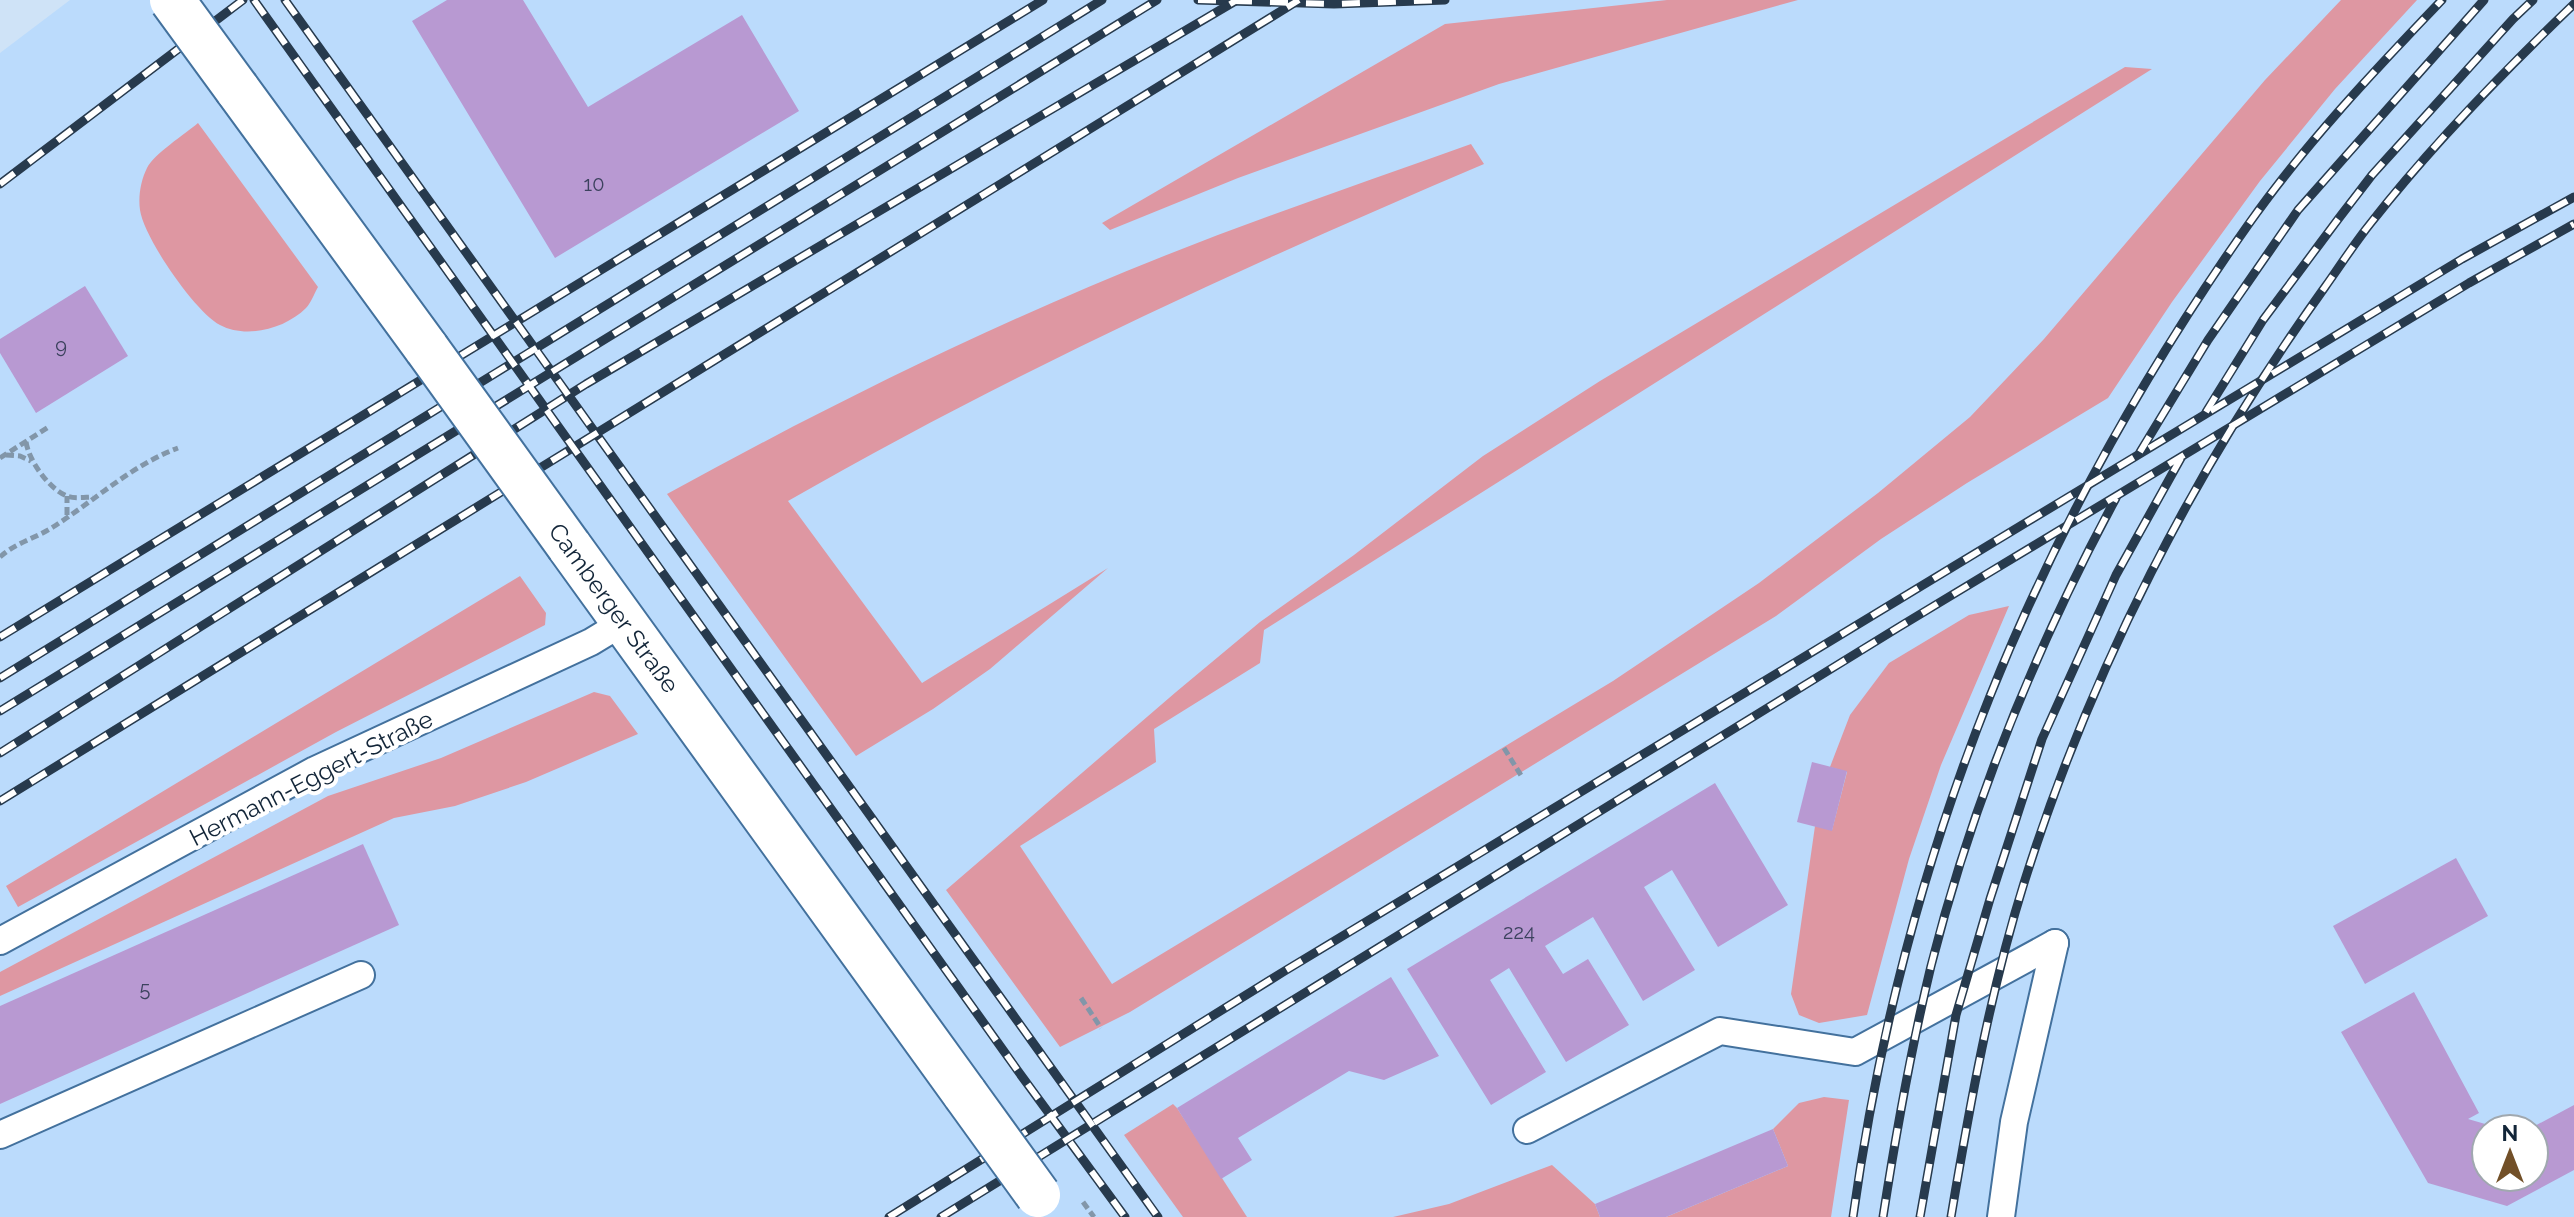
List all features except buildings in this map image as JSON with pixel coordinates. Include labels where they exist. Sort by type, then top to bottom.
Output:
[{"type":"street","name":"Camberger Straße","points":[[172,0],[1046,1206]]},
{"type":"lane","name":"Hermann-Eggert-Straße","points":[[0,941],[315,770],[591,642],[624,622]]},
{"type":"lane","points":[[1527,1130],[1720,1031],[1855,1052],[2055,943],[2014,1122],[2001,1217]]},
{"type":"lane","points":[[0,1135],[361,975]]},
{"type":"path","points":[[2,456],[50,426]]},
{"type":"path","points":[[26,442],[33,462],[51,486],[67,496],[94,497]]},
{"type":"path","points":[[0,557],[10,548],[34,538],[155,457],[178,448]]},
{"type":"path","points":[[2,456],[20,456],[33,462]]},
{"type":"path","points":[[67,496],[67,515]]},
{"type":"path","points":[[1504,748],[1522,777]]},
{"type":"path","points":[[1081,998],[1101,1028]]},
{"type":"shaded area","points":[[70,0],[2574,0],[2574,1217],[0,1217],[0,53]]},
{"type":"shaded area","points":[[1667,0],[1798,0],[1499,84],[1238,178],[1110,230],[1102,223],[1445,24]]},
{"type":"shaded area","points":[[2341,0],[2417,0],[2335,89],[2260,181],[2172,302],[2108,398],[1881,539],[1776,616],[1130,1012],[1060,1047],[946,890],[1260,622],[1483,456],[1600,381],[2125,67],[2152,69],[1264,630],[1260,663],[1154,729],[1156,762],[1020,846],[1112,984],[1613,681],[1759,583],[1878,493],[1970,417],[2044,339],[2265,80]]},
{"type":"shaded area","points":[[198,123],[318,287],[306,308],[287,321],[265,330],[230,329],[210,317],[185,290],[160,255],[140,210],[142,183],[151,162]]},
{"type":"shaded area","points":[[1471,144],[1484,164],[1219,281],[1044,364],[788,501],[922,683],[1108,568],[990,669],[933,709],[856,756],[667,494],[849,398],[1100,282],[1202,241]]},
{"type":"shaded area","points":[[520,576],[546,613],[545,625],[336,732],[18,907],[6,886]]},
{"type":"shaded area","points":[[2009,606],[1941,765],[1909,859],[1867,1015],[1819,1023],[1799,1015],[1791,994],[1815,826],[1832,830],[1847,772],[1830,767],[1850,715],[1889,663],[1969,615]]},
{"type":"shaded area","points":[[594,692],[610,696],[638,734],[526,782],[455,806],[394,818],[0,996],[0,972],[328,796],[441,758]]},
{"type":"shaded area","points":[[1824,1097],[1849,1100],[1831,1217],[1666,1217],[1788,1166],[1773,1129],[1799,1103]]},
{"type":"shaded area","points":[[1173,1104],[1247,1217],[1183,1217],[1124,1135]]},
{"type":"shaded area","points":[[1552,1165],[1595,1204],[1600,1217],[1393,1217],[1449,1204]]},
{"type":"railway","points":[[0,184],[243,0]]},
{"type":"railway","points":[[254,0],[1125,1217]]},
{"type":"railway","points":[[285,0],[1158,1217]]},
{"type":"railway","points":[[0,637],[1043,0]]},
{"type":"railway","points":[[0,678],[1102,0]]},
{"type":"railway","points":[[0,711],[1157,0]]},
{"type":"railway","points":[[1198,0],[1334,4],[1445,0]]},
{"type":"railway","points":[[0,753],[586,384],[1237,0]]},
{"type":"railway","points":[[0,801],[1299,0]]},
{"type":"railway","points":[[1853,1217],[1876,1081],[1906,949],[1944,821],[1990,697],[2043,575],[2104,456],[2172,340],[2248,225],[2317,137],[2442,0]]},
{"type":"railway","points":[[2140,452],[2208,340],[2298,210],[2484,0]]},
{"type":"railway","points":[[2206,412],[2263,320],[2372,175],[2533,0]]},
{"type":"railway","points":[[1951,1217],[1991,1007],[2024,883],[2081,725],[2151,573],[2190,499],[2277,356],[2358,239],[2442,138],[2574,4]]},
{"type":"railway","points":[[889,1217],[1283,972],[2462,259],[2574,197]]},
{"type":"railway","points":[[941,1217],[1899,627],[2469,283],[2574,224]]},
{"type":"railway","points":[[1920,1217],[1956,1015],[2042,739],[2116,575],[2181,458]]},
{"type":"railway","points":[[1883,1217],[1904,1091],[1924,997],[1966,845],[2009,726],[2034,668],[2116,498]]}]
